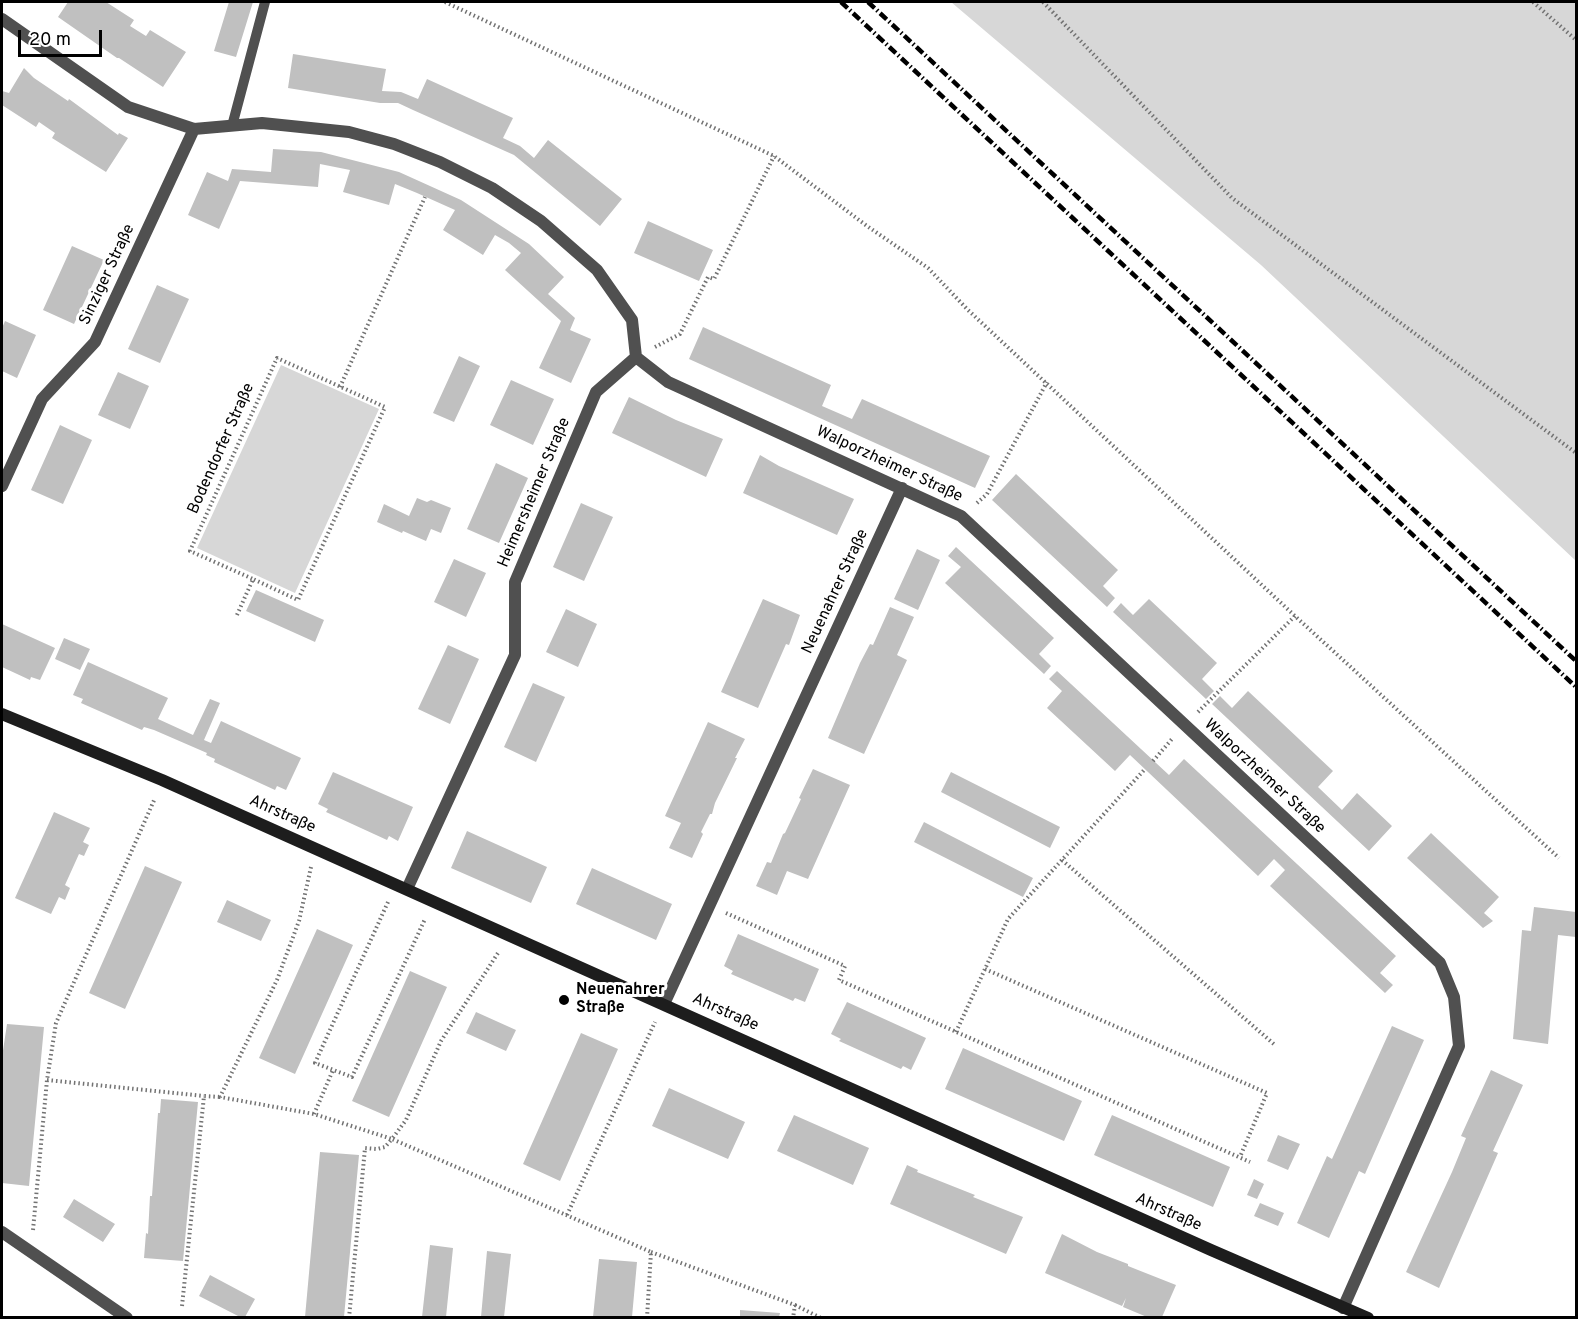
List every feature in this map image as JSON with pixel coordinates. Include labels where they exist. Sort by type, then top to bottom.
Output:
[{"type":"street","points":[[2,19],[128,107],[194,129],[262,123],[349,132],[394,144],[440,162],[492,188],[541,221],[597,270],[632,320],[636,357]]},
{"type":"street","name":"Sinziger Straße","points":[[2,486],[42,399],[95,342],[194,129]]},
{"type":"street","name":"Walporzheimer Straße","points":[[636,357],[668,382],[961,516],[1440,963],[1454,997],[1459,1046],[1343,1308]]},
{"type":"street","name":"Heimersheimer Straße","points":[[402,887],[515,655],[514,582],[596,392],[636,357]]},
{"type":"street","name":"Neuenahrer Straße","points":[[664,1004],[902,488]]},
{"type":"street","name":"Ahrstraße","points":[[2,714],[162,780],[1343,1308],[1368,1317]]},
{"type":"street","points":[[2,1232],[127,1317]]},
{"type":"lane","points":[[232,126],[265,2]]},
{"type":"path","points":[[445,2],[774,156],[867,226],[928,268],[968,310],[1295,616],[1559,858]]},
{"type":"path","points":[[1043,2],[1232,198],[1576,453]]},
{"type":"path","points":[[1533,2],[1576,40]]},
{"type":"path","points":[[636,357],[680,334],[708,277],[714,279],[774,156]]},
{"type":"path","points":[[340,387],[424,197]]},
{"type":"path","name":"Bodendorfer Straße","points":[[276,358],[385,407],[298,600],[253,579],[190,551],[276,358]]},
{"type":"path","points":[[961,516],[987,494],[1047,382]]},
{"type":"path","points":[[237,615],[253,579]]},
{"type":"path","points":[[1153,761],[1185,725],[1295,616]]},
{"type":"path","points":[[956,1032],[1008,919],[1145,769]]},
{"type":"path","points":[[31,1252],[47,1080],[56,1023],[162,780]]},
{"type":"path","points":[[220,1096],[277,980],[299,921],[316,848]]},
{"type":"path","points":[[1062,860],[1275,1046]]},
{"type":"path","points":[[402,887],[315,1063],[352,1077],[434,901]]},
{"type":"path","points":[[709,906],[845,966],[839,980],[1250,1162]]},
{"type":"path","points":[[349,1317],[365,1148],[385,1147],[406,1120],[441,1041],[510,935]]},
{"type":"path","points":[[985,969],[1268,1094],[1240,1157]]},
{"type":"path","points":[[567,1215],[664,1004]]},
{"type":"path","points":[[314,1114],[333,1070]]},
{"type":"path","points":[[47,1080],[220,1096],[314,1114],[392,1139],[651,1252],[795,1305],[821,1317]]},
{"type":"path","points":[[182,1306],[204,1096]]},
{"type":"path","points":[[646,1317],[651,1252]]},
{"type":"path","points":[[793,1317],[795,1305]]},
{"type":"shaded area","points":[[951,2],[1576,2],[1576,561],[1261,265]]},
{"type":"shaded area","points":[[281,365],[379,409],[295,593],[197,548]]},
{"type":"building","points":[[68,2],[106,2],[134,20],[130,26],[146,36],[150,30],[186,52],[163,87],[58,17]]},
{"type":"building","points":[[229,2],[253,2],[236,57],[214,51]]},
{"type":"building","points":[[293,54],[386,69],[382,91],[401,92],[418,99],[427,79],[513,118],[503,138],[520,146],[534,158],[548,140],[622,199],[600,226],[514,155],[398,103],[380,103],[288,88]]},
{"type":"building","points":[[24,68],[34,78],[68,101],[69,99],[118,135],[119,133],[128,138],[106,172],[52,138],[55,133],[39,122],[36,127],[2,105],[2,91],[9,93]]},
{"type":"building","points":[[273,149],[321,152],[399,172],[461,200],[529,244],[564,277],[548,294],[575,318],[570,330],[591,339],[571,383],[539,368],[561,321],[505,270],[521,253],[495,235],[483,255],[443,230],[455,210],[417,193],[395,184],[389,205],[343,192],[350,170],[320,164],[318,187],[240,181],[219,229],[188,215],[207,172],[228,181],[232,169],[271,172]]},
{"type":"building","points":[[648,221],[713,250],[699,281],[634,253]]},
{"type":"building","points":[[72,246],[104,260],[74,324],[43,310]]},
{"type":"building","points":[[157,285],[189,299],[160,363],[128,349]]},
{"type":"building","points":[[5,321],[36,335],[17,378],[2,371],[2,328]]},
{"type":"building","points":[[703,327],[831,385],[822,406],[852,419],[862,399],[990,456],[975,488],[689,359]]},
{"type":"building","points":[[459,356],[480,366],[454,422],[433,413]]},
{"type":"building","points":[[118,372],[149,386],[130,429],[98,415]]},
{"type":"building","points":[[511,380],[554,399],[533,445],[490,425]]},
{"type":"building","points":[[629,397],[676,420],[723,439],[706,477],[612,433]]},
{"type":"building","points":[[60,425],[92,440],[63,504],[31,490]]},
{"type":"building","points":[[760,455],[779,466],[854,499],[837,535],[743,493]]},
{"type":"building","points":[[496,463],[528,478],[499,543],[467,529]]},
{"type":"building","points":[[1016,474],[1118,570],[1103,586],[1115,598],[1107,607],[992,500]]},
{"type":"building","points":[[417,498],[427,502],[431,500],[451,508],[441,533],[431,529],[426,541],[377,522],[384,504],[409,516]]},
{"type":"building","points":[[581,503],[613,517],[584,581],[553,567]]},
{"type":"building","points":[[956,547],[1054,638],[1039,654],[1051,666],[1044,674],[945,583],[961,567],[948,556]]},
{"type":"building","points":[[917,549],[940,560],[918,610],[894,599]]},
{"type":"building","points":[[454,559],[486,573],[466,617],[434,602]]},
{"type":"building","points":[[256,590],[324,620],[315,642],[246,611]]},
{"type":"building","points":[[763,599],[800,615],[789,645],[786,644],[758,708],[721,692]]},
{"type":"building","points":[[1149,599],[1217,663],[1202,679],[1214,691],[1206,699],[1113,612],[1121,603],[1133,615]]},
{"type":"building","points":[[890,607],[914,617],[897,655],[907,660],[864,754],[828,738],[860,663],[870,644],[873,645]]},
{"type":"building","points":[[566,609],[597,624],[578,667],[546,652]]},
{"type":"building","points":[[2,624],[55,648],[40,680],[31,677],[30,680],[2,667]]},
{"type":"building","points":[[64,638],[90,649],[80,670],[55,659]]},
{"type":"building","points":[[448,645],[479,659],[450,724],[418,709]]},
{"type":"building","points":[[88,662],[168,698],[158,719],[193,735],[210,699],[220,703],[204,740],[211,743],[221,721],[301,758],[286,790],[277,786],[275,790],[214,762],[215,759],[206,755],[207,753],[154,730],[144,727],[142,730],[81,703],[83,699],[73,695]]},
{"type":"building","points":[[1057,671],[1169,775],[1184,759],[1396,956],[1380,973],[1393,985],[1385,993],[1270,886],[1285,870],[1274,859],[1258,876],[1130,755],[1115,771],[1047,708],[1062,691],[1049,679]]},
{"type":"building","points":[[533,683],[565,697],[536,762],[504,747]]},
{"type":"building","points":[[1248,691],[1333,771],[1318,787],[1342,810],[1357,793],[1392,826],[1369,851],[1212,704],[1220,696],[1232,708]]},
{"type":"building","points":[[708,722],[745,739],[712,814],[701,832],[703,834],[692,858],[669,848],[681,823],[665,816]]},
{"type":"building","points":[[813,769],[850,785],[808,879],[787,871],[777,895],[756,886],[767,862],[771,863]]},
{"type":"building","points":[[333,772],[413,807],[398,841],[389,836],[387,840],[326,812],[328,809],[318,804]]},
{"type":"building","points":[[951,772],[1060,827],[1050,848],[941,792]]},
{"type":"building","points":[[54,812],[90,828],[83,842],[89,845],[84,856],[79,854],[65,885],[70,888],[65,900],[59,897],[51,914],[15,898]]},
{"type":"building","points":[[924,822],[1033,878],[1023,897],[914,842]]},
{"type":"building","points":[[467,831],[547,867],[531,903],[451,868]]},
{"type":"building","points":[[1431,833],[1499,897],[1484,913],[1493,921],[1483,928],[1407,858]]},
{"type":"building","points":[[145,866],[182,882],[125,1009],[89,993]]},
{"type":"building","points":[[592,868],[672,904],[656,940],[576,904]]},
{"type":"building","points":[[227,900],[271,920],[261,941],[217,922]]},
{"type":"building","points":[[1534,907],[1576,912],[1576,937],[1558,935],[1548,1044],[1513,1039],[1522,930],[1531,931]]},
{"type":"building","points":[[317,929],[353,945],[295,1074],[259,1058]]},
{"type":"building","points":[[738,934],[819,969],[805,1002],[795,998],[793,1001],[731,974],[733,971],[724,966]]},
{"type":"building","points":[[410,971],[447,987],[389,1117],[352,1101]]},
{"type":"building","points":[[847,1002],[926,1038],[911,1070],[903,1066],[901,1069],[839,1041],[841,1039],[831,1034]]},
{"type":"building","points":[[476,1012],[516,1030],[506,1051],[466,1033]]},
{"type":"building","points":[[7,1024],[44,1027],[29,1186],[2,1183],[2,1057]]},
{"type":"building","points":[[1392,1026],[1424,1040],[1365,1174],[1359,1171],[1329,1238],[1297,1223],[1327,1156],[1332,1159]]},
{"type":"building","points":[[581,1033],[618,1049],[560,1181],[523,1164]]},
{"type":"building","points":[[963,1048],[1082,1101],[1064,1141],[945,1089]]},
{"type":"building","points":[[1491,1070],[1523,1085],[1493,1151],[1498,1153],[1439,1288],[1406,1272],[1452,1172],[1466,1138],[1461,1136]]},
{"type":"building","points":[[669,1088],[745,1122],[728,1159],[652,1126]]},
{"type":"building","points":[[161,1099],[198,1102],[183,1261],[144,1258]]},
{"type":"building","points":[[794,1115],[869,1148],[853,1185],[777,1151]]},
{"type":"building","points":[[1112,1115],[1230,1167],[1213,1207],[1094,1155]]},
{"type":"building","points":[[1278,1135],[1300,1144],[1288,1170],[1267,1161]]},
{"type":"building","points":[[320,1152],[359,1155],[344,1317],[305,1317]]},
{"type":"building","points":[[907,1165],[918,1170],[917,1172],[1023,1217],[1006,1254],[890,1204]]},
{"type":"building","points":[[1254,1179],[1264,1184],[1257,1199],[1247,1195]]},
{"type":"building","points":[[74,1199],[115,1224],[103,1242],[63,1217]]},
{"type":"building","points":[[1260,1203],[1284,1213],[1278,1226],[1254,1216]]},
{"type":"building","points":[[1062,1234],[1128,1266],[1176,1285],[1162,1317],[1147,1317],[1123,1307],[1126,1298],[1122,1306],[1045,1273]]},
{"type":"building","points":[[430,1245],[453,1248],[446,1317],[422,1317]]},
{"type":"building","points":[[487,1251],[511,1254],[504,1317],[481,1317]]},
{"type":"building","points":[[599,1259],[637,1262],[632,1317],[593,1317]]},
{"type":"building","points":[[210,1275],[255,1299],[245,1317],[240,1317],[199,1296]]},
{"type":"building","points":[[740,1310],[780,1313],[779,1317],[740,1317]]},
{"type":"railway","points":[[841,2],[1576,687]]},
{"type":"railway","points":[[868,2],[1576,661]]},
{"type":"place","name":"Neuenahrer Straße","points":[[564,1000]]}]
